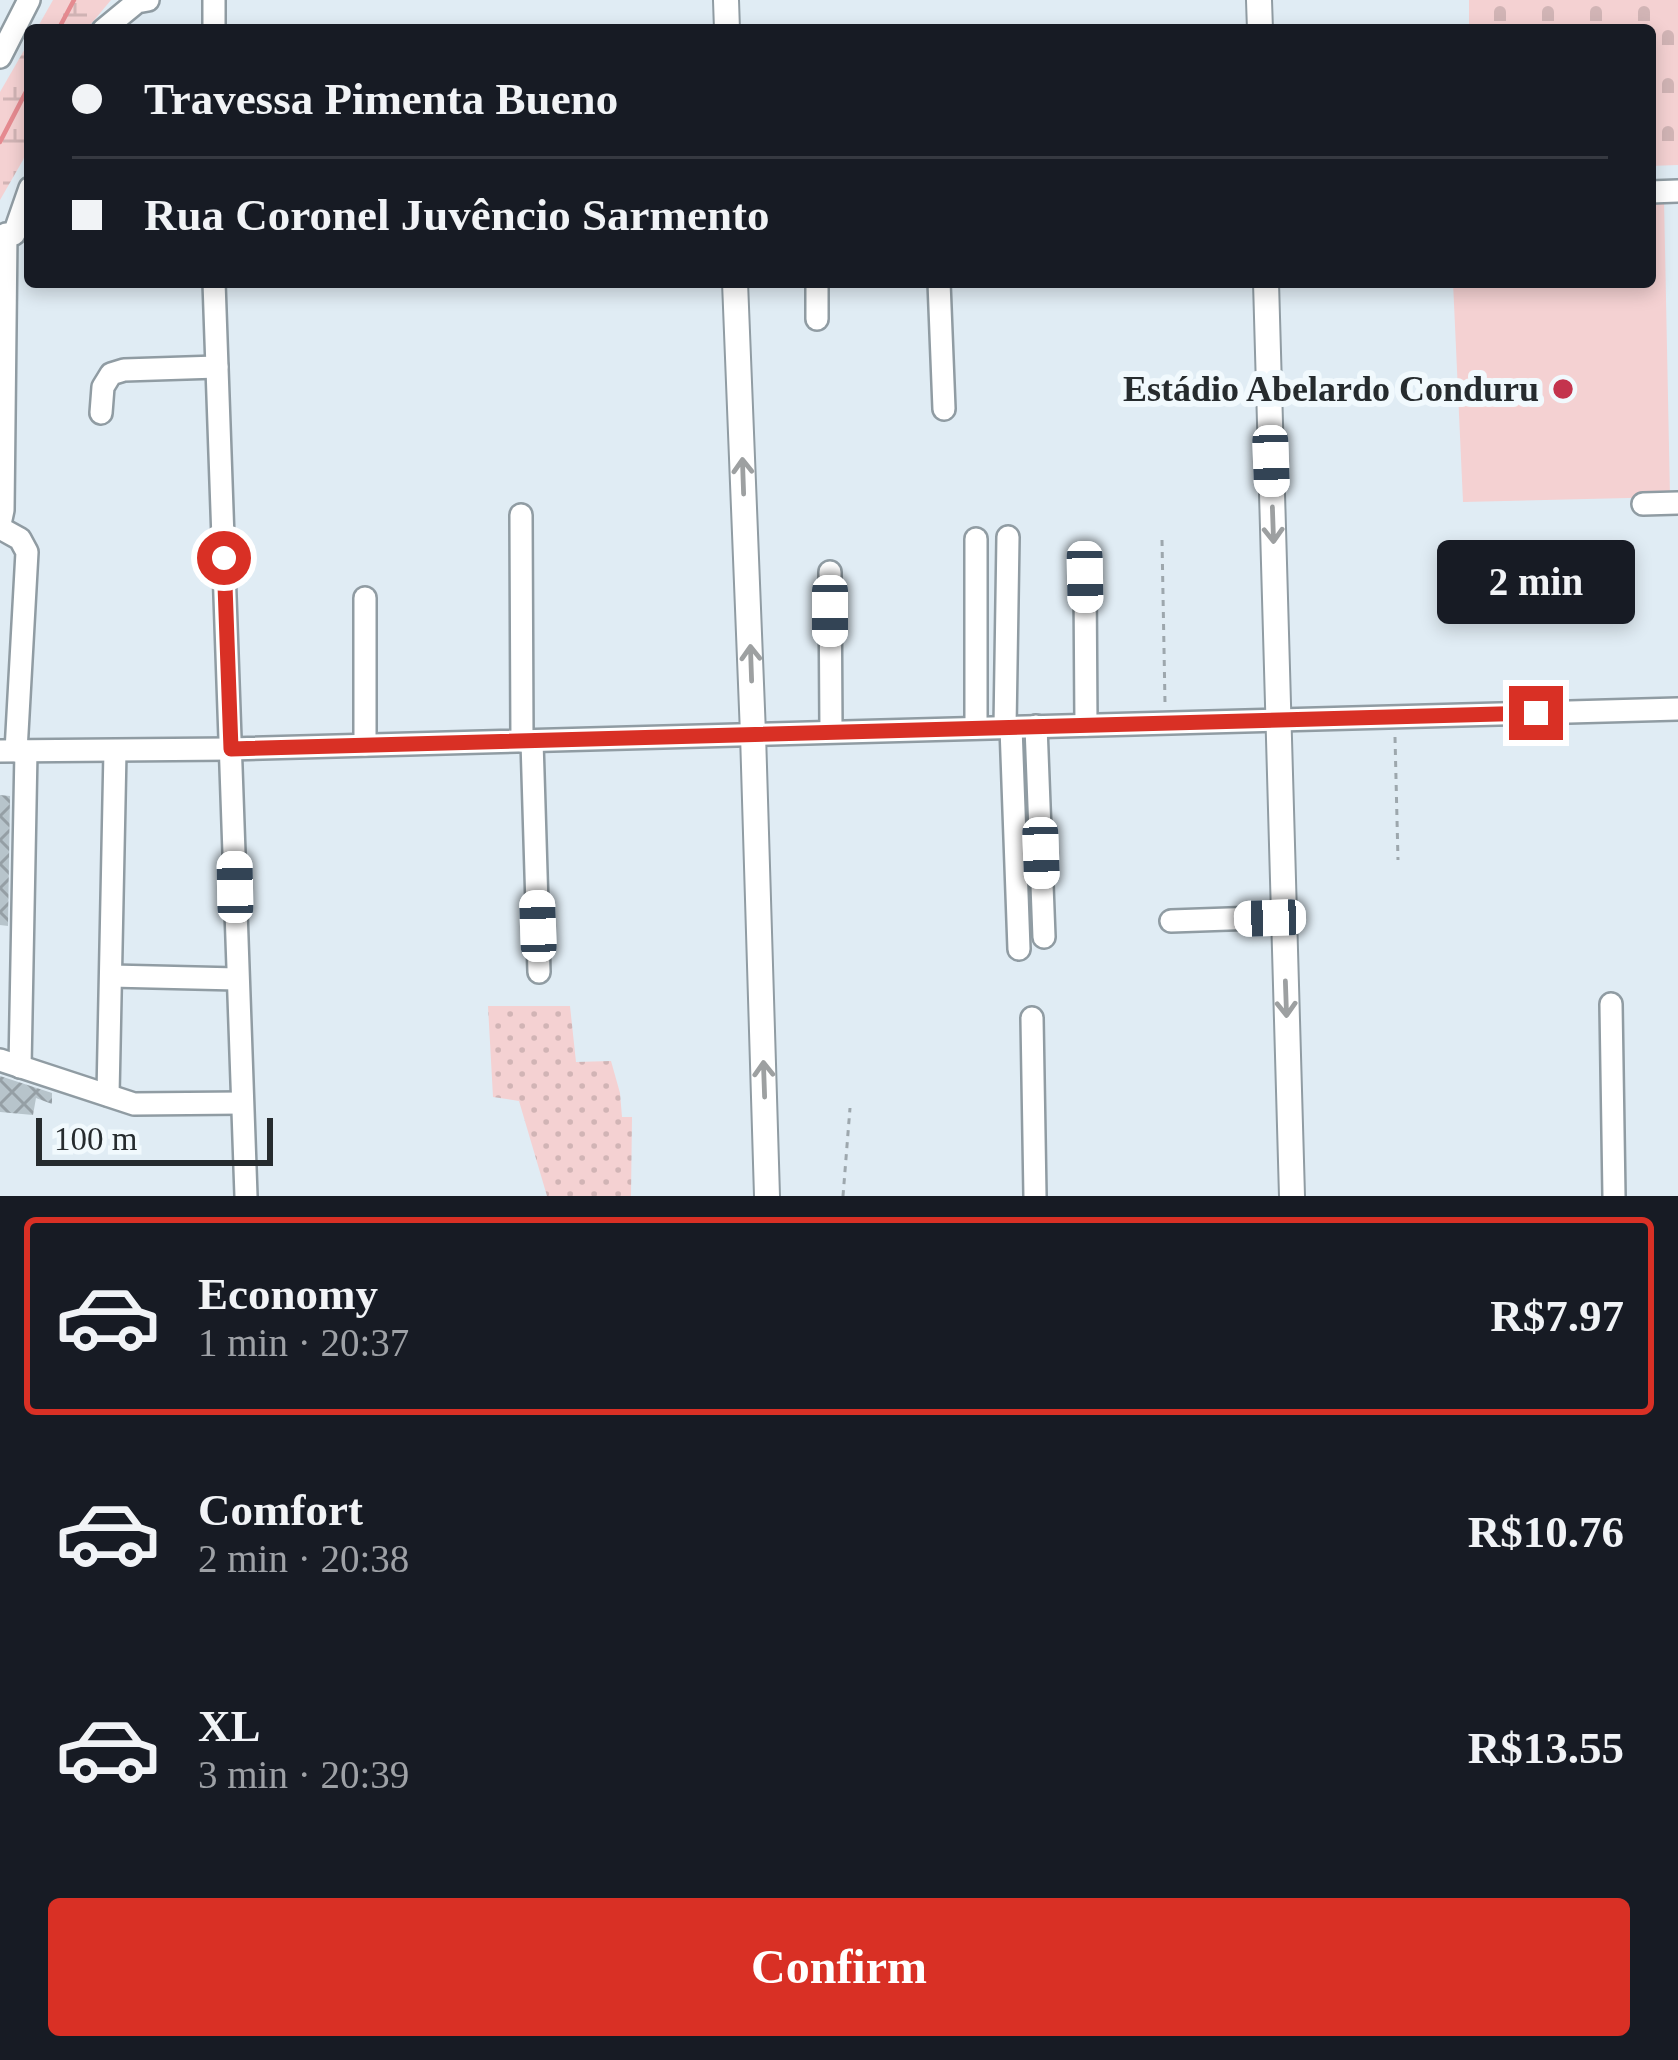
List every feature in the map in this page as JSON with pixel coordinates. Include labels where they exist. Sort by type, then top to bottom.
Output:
[{"type":"main road","points":[[735,288],[767,1196]]},
{"type":"main road","points":[[1266,288],[1292,1196]]},
{"type":"street","points":[[0,57],[29,0]]},
{"type":"street","points":[[111,24],[137,2],[148,0]]},
{"type":"street","points":[[24,203],[12,234],[2,359],[0,526],[20,538],[27,552],[14,751],[10,1063],[148,1105],[242,1103]]},
{"type":"street","points":[[214,288],[246,1196]]},
{"type":"street","points":[[817,288],[817,319]]},
{"type":"street","points":[[939,288],[944,409]]},
{"type":"street","points":[[101,412],[111,374],[217,367]]},
{"type":"street","points":[[1643,504],[1678,503]]},
{"type":"street","points":[[521,515],[539,972]]},
{"type":"street","points":[[1008,537],[1008,727],[1019,949]]},
{"type":"street","points":[[976,539],[976,728]]},
{"type":"street","points":[[830,572],[831,731]]},
{"type":"street","points":[[1085,577],[1086,725]]},
{"type":"street","points":[[365,598],[365,746]]},
{"type":"street","points":[[14,751],[365,746],[1678,710]]},
{"type":"street","points":[[1036,726],[1044,937]]},
{"type":"street","points":[[108,1095],[116,751]]},
{"type":"street","points":[[1171,921],[1284,917]]},
{"type":"street","points":[[111,976],[237,979]]},
{"type":"street","points":[[1611,1004],[1614,1196]]},
{"type":"street","points":[[1032,1018],[1035,1196]]},
{"type":"path","points":[[1162,540],[1166,723]]},
{"type":"path","points":[[1395,717],[1398,860]]},
{"type":"path","points":[[843,1196],[850,1108]]},
{"type":"green space","points":[[53,0],[111,0],[91,24],[39,24]]},
{"type":"green space","points":[[1469,0],[1678,0],[1678,165],[1656,166],[1656,24],[1469,24]]},
{"type":"green space","points":[[24,50],[24,157],[0,200],[0,92]]},
{"type":"green space","name":"Estádio Abelardo Conduru","points":[[1664,199],[1670,497],[1463,502],[1453,288],[1656,288],[1656,200]]},
{"type":"green space","points":[[488,1006],[570,1006],[576,1062],[611,1061],[622,1117],[632,1117],[631,1196],[547,1196],[519,1101],[493,1097]]},
{"type":"building","points":[[0,795],[10,796],[8,926],[0,925]]},
{"type":"building","points":[[0,1076],[52,1093],[52,1104],[36,1098],[33,1115],[0,1112]]},
{"type":"waterway","points":[[61,24],[74,0]]},
{"type":"waterway","points":[[0,142],[24,96]]},
{"type":"place","name":"Estádio Abelardo Conduru","points":[[1563,389]]},
{"type":"route","points":[[224,558],[231,749],[1536,713]]}]
